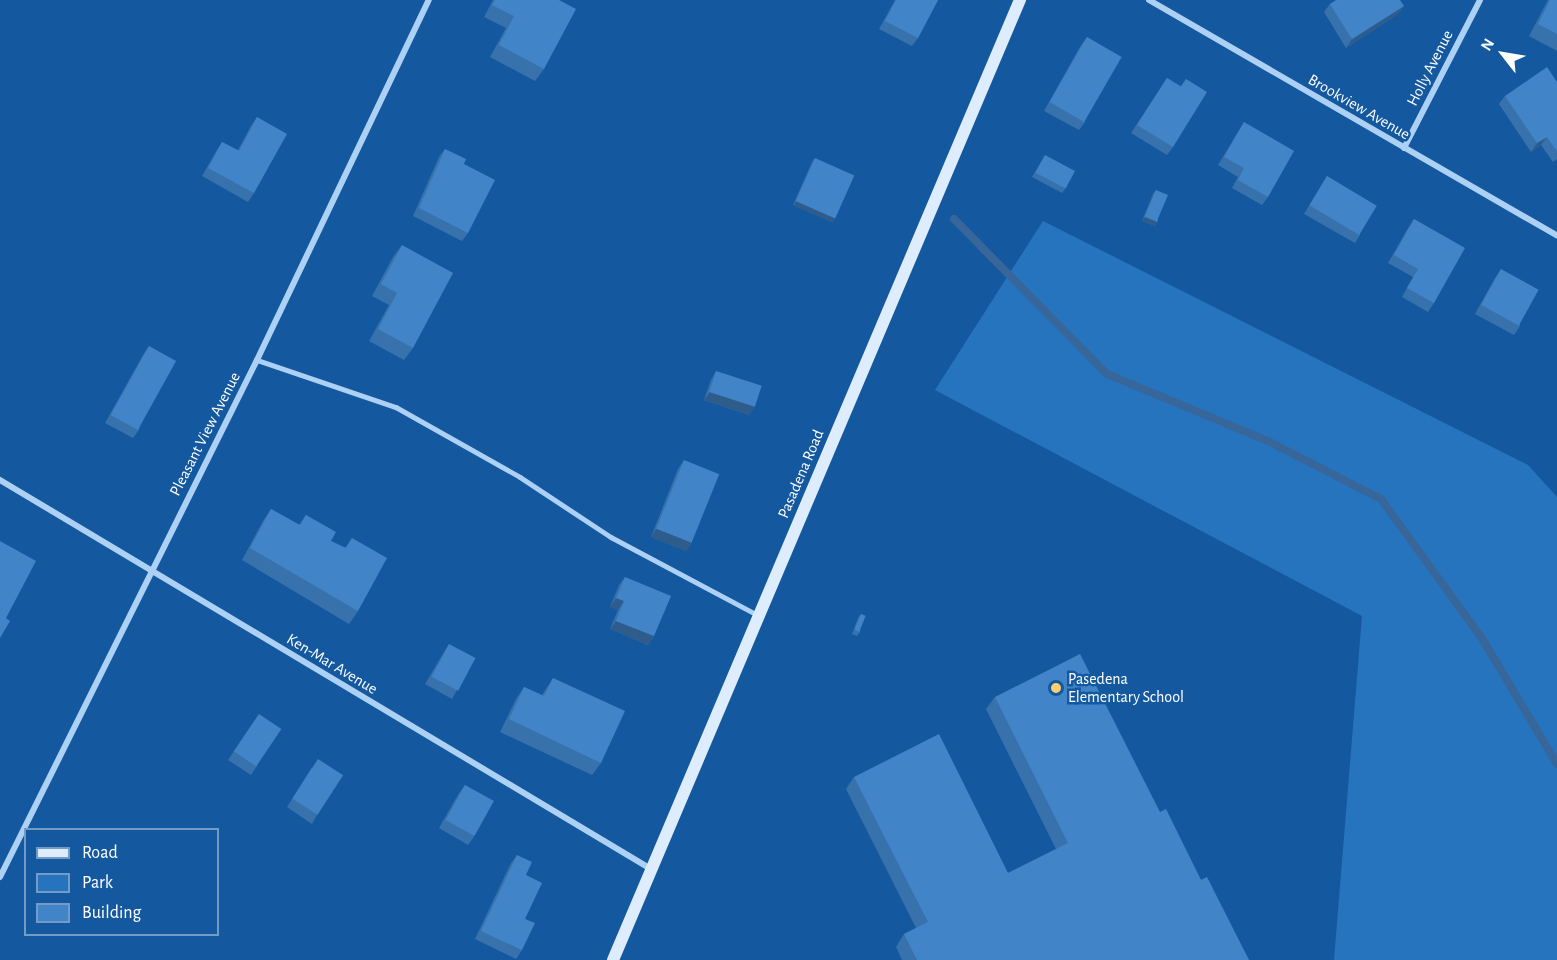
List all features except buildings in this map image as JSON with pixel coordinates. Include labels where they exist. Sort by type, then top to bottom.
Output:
[{"type":"main road","name":"Pasadena Road","points":[[613,960],[1020,0]]},
{"type":"street","name":"Pleasant View Avenue","points":[[24,828],[257,360],[429,0]]},
{"type":"street","name":"Brookview Avenue","points":[[1149,0],[1557,236]]},
{"type":"street","name":"Holly Avenue","points":[[1404,148],[1480,0]]},
{"type":"street","name":"Ken-Mar Avenue","points":[[0,480],[651,869]]},
{"type":"street","name":"Pleasant View Avenue","points":[[0,877],[24,829]]},
{"type":"lane","points":[[257,360],[396,407],[520,477],[611,537],[759,616]]},
{"type":"green space","points":[[1043,221],[1528,465],[1557,497],[1557,960],[1334,960],[1362,616],[935,390]]},
{"type":"waterway","points":[[954,219],[1107,374],[1268,441],[1381,499],[1483,640],[1557,764]]},
{"type":"place","name":"Pasedena Elementary School","points":[[1056,688]]}]
